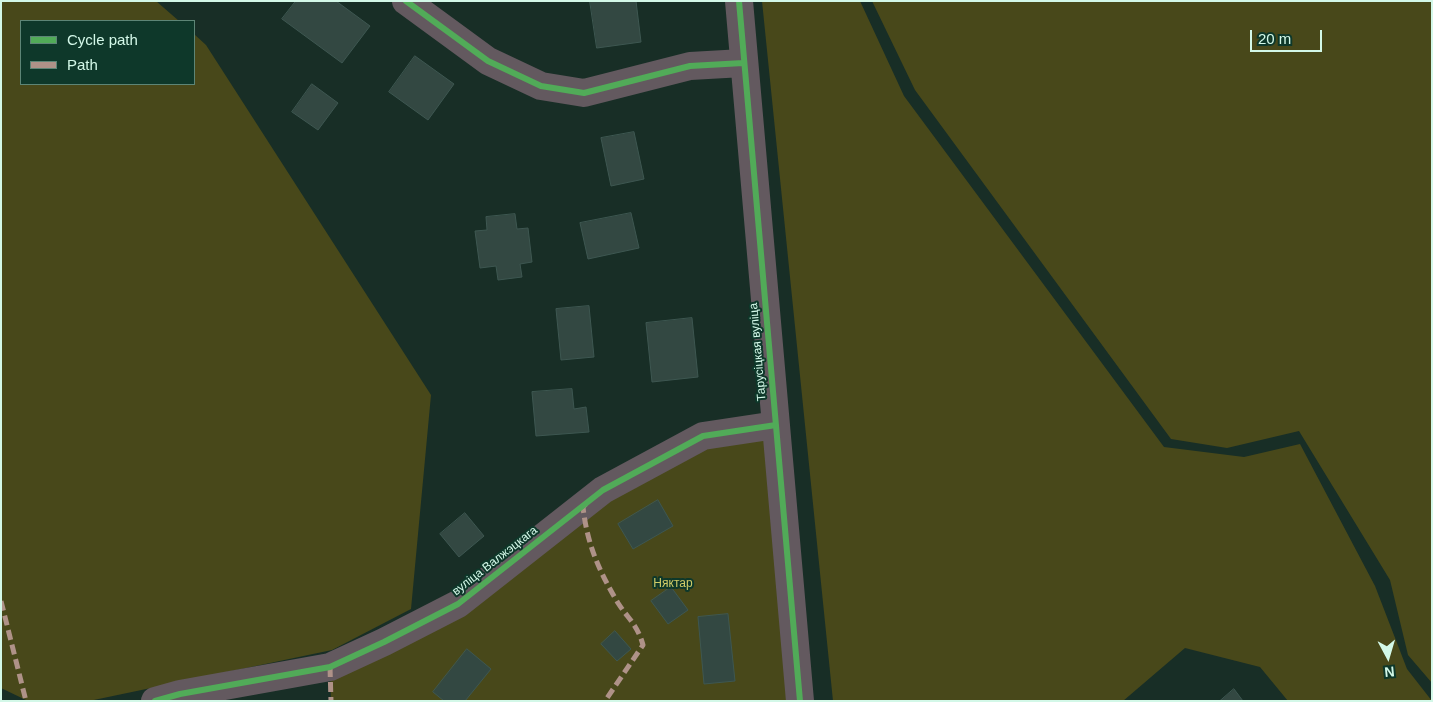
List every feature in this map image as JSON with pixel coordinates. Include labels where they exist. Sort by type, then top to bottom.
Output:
[{"type":"street","points":[[406,1],[488,61],[541,86],[584,93],[690,66],[744,63]]},
{"type":"street","name":"Тарусіцкая вуліца","points":[[739,1],[800,701]]},
{"type":"street","name":"вуліца Валжэцкага","points":[[155,701],[180,694],[330,667],[458,604],[603,490],[702,436],[776,425]]},
{"type":"green space","points":[[1,1],[156,1],[178,20],[20,20],[20,85],[195,85],[195,35],[206,45],[431,395],[411,609],[332,650],[89,701],[28,701],[1,688]]},
{"type":"green space","points":[[762,1],[860,1],[904,96],[1164,447],[1244,457],[1300,444],[1375,586],[1407,669],[1432,701],[1288,701],[1260,667],[1185,648],[1123,701],[833,701]]},
{"type":"green space","points":[[872,1],[1432,1],[1432,683],[1408,655],[1390,580],[1299,431],[1227,448],[1171,439],[915,90]]},
{"type":"green space","name":"Няктар","points":[[776,425],[800,701],[331,701],[330,667],[384,642],[703,436]]},
{"type":"building","points":[[296,1],[336,1],[370,26],[342,63],[282,19]]},
{"type":"building","points":[[590,1],[636,1],[641,42],[597,48]]},
{"type":"building","points":[[415,56],[454,84],[428,120],[389,92]]},
{"type":"building","points":[[312,84],[338,103],[318,130],[292,112]]},
{"type":"building","points":[[634,132],[644,179],[611,186],[601,138]]},
{"type":"building","points":[[631,213],[639,248],[588,259],[580,223]]},
{"type":"building","points":[[515,214],[517,229],[528,228],[532,262],[520,264],[522,277],[498,280],[496,266],[480,268],[475,231],[487,230],[486,217]]},
{"type":"building","points":[[589,306],[594,357],[561,360],[556,309]]},
{"type":"building","points":[[692,318],[698,377],[652,382],[646,323]]},
{"type":"building","points":[[572,389],[574,409],[586,407],[589,432],[536,436],[532,392]]},
{"type":"building","points":[[658,500],[673,526],[633,549],[618,524]]},
{"type":"building","points":[[465,513],[484,536],[459,557],[440,534]]},
{"type":"building","points":[[671,587],[688,610],[668,624],[651,601]]},
{"type":"building","points":[[728,614],[735,681],[704,684],[698,617]]},
{"type":"building","points":[[615,631],[631,649],[617,661],[601,644]]},
{"type":"building","points":[[467,649],[491,669],[465,701],[444,701],[433,692]]},
{"type":"building","points":[[1234,689],[1243,701],[1220,701]]},
{"type":"marked path","points":[[586,504],[583,507],[587,533],[595,557],[611,591],[635,627],[643,645],[605,701]]},
{"type":"marked path","points":[[1,601],[26,701]]},
{"type":"marked path","points":[[330,667],[331,701]]},
{"type":"cycle path","points":[[406,1],[488,61],[541,86],[584,93],[690,66],[743,63]]},
{"type":"cycle path","points":[[739,1],[800,701]]},
{"type":"cycle path","points":[[155,701],[180,694],[330,667],[458,604],[603,490],[703,436],[776,425]]}]
